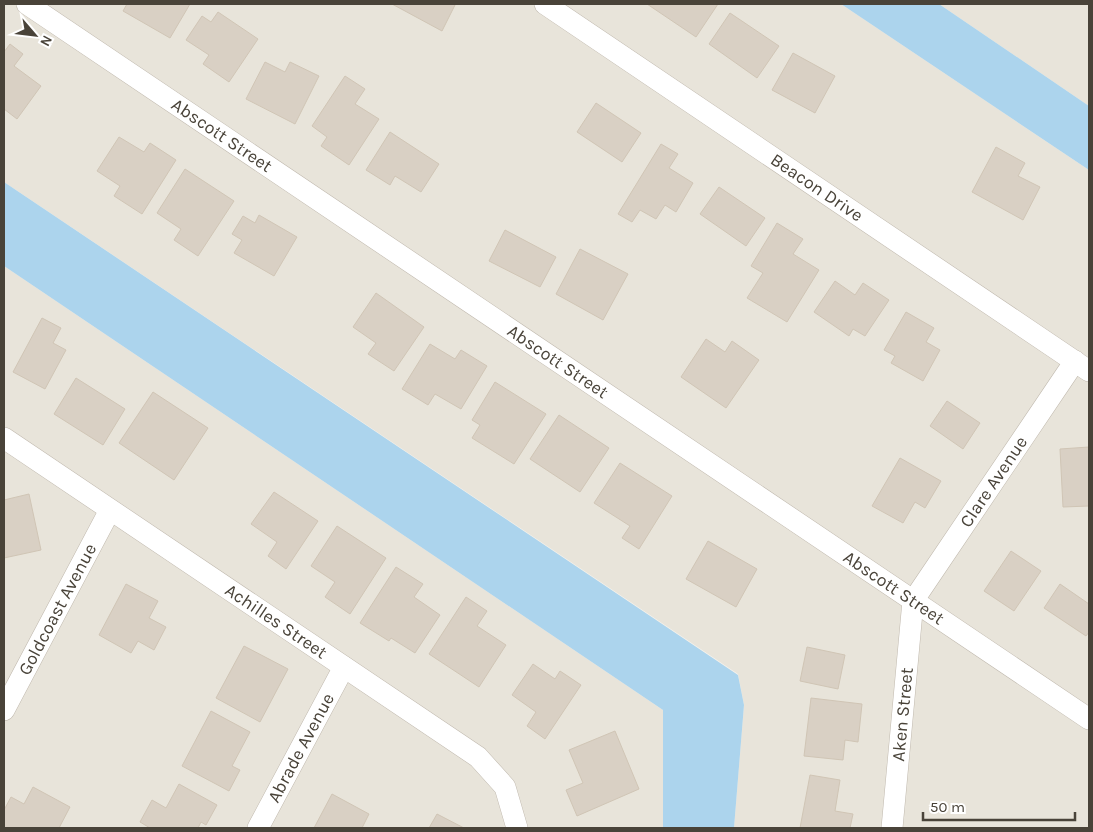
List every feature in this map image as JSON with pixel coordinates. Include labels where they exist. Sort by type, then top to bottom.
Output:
[{"type":"street","name":"Abscott Street","points":[[27,4],[1089,720]]},
{"type":"street","name":"Beacon Drive","points":[[544,4],[1082,366]]},
{"type":"street","name":"Clare Avenue","points":[[913,601],[1082,366]]},
{"type":"street","name":"Achilles Street","points":[[4,438],[478,757],[505,787],[517,828]]},
{"type":"street","name":"Goldcoast Avenue","points":[[4,710],[110,510]]},
{"type":"street","name":"Aken Street","points":[[892,828],[913,601]]},
{"type":"street","name":"Abrade Avenue","points":[[258,828],[344,667]]},
{"type":"shaded area","points":[[4,4],[841,4],[1089,170],[1089,828],[734,828],[744,705],[738,674],[4,182]]},
{"type":"shaded area","points":[[939,4],[1089,4],[1089,106]]},
{"type":"shaded area","points":[[4,266],[663,710],[663,828],[4,828]]},
{"type":"water","points":[[841,4],[939,4],[1089,106],[1089,170]]},
{"type":"water","points":[[4,182],[738,675],[744,705],[734,828],[663,828],[663,710],[4,266]]},
{"type":"building","points":[[127,4],[190,4],[170,38],[123,11]]},
{"type":"building","points":[[392,4],[452,4],[455,5],[442,31]]},
{"type":"building","points":[[647,4],[718,4],[696,37]]},
{"type":"building","points":[[218,12],[258,39],[229,82],[203,64],[209,55],[186,40],[202,16],[211,22]]},
{"type":"building","points":[[730,13],[779,46],[757,78],[709,44]]},
{"type":"building","points":[[10,44],[23,54],[14,66],[41,86],[17,119],[4,109],[4,52]]},
{"type":"building","points":[[793,53],[835,76],[815,113],[772,90]]},
{"type":"building","points":[[265,62],[285,72],[290,62],[319,76],[295,124],[246,99]]},
{"type":"building","points":[[345,76],[365,89],[355,104],[379,119],[349,165],[321,146],[327,137],[312,126]]},
{"type":"building","points":[[596,103],[641,133],[622,162],[577,132]]},
{"type":"building","points":[[390,132],[439,164],[421,192],[395,176],[390,185],[366,170]]},
{"type":"building","points":[[119,137],[144,152],[150,143],[176,160],[142,214],[114,196],[120,186],[97,171]]},
{"type":"building","points":[[661,144],[678,154],[669,168],[693,183],[676,212],[665,205],[656,219],[640,210],[632,222],[618,214]]},
{"type":"building","points":[[996,147],[1025,163],[1018,176],[1040,187],[1023,220],[972,192]]},
{"type":"building","points":[[185,169],[234,201],[198,256],[174,240],[181,229],[157,213]]},
{"type":"building","points":[[719,187],[765,218],[746,246],[700,214]]},
{"type":"building","points":[[259,215],[297,237],[274,276],[234,253],[242,240],[232,234],[243,216],[255,223]]},
{"type":"building","points":[[777,223],[803,239],[793,254],[819,270],[787,322],[747,298],[763,273],[751,266]]},
{"type":"building","points":[[505,230],[556,257],[540,287],[489,261]]},
{"type":"building","points":[[580,249],[628,274],[603,320],[556,294]]},
{"type":"building","points":[[835,281],[855,295],[863,283],[889,300],[865,336],[853,329],[849,336],[814,312]]},
{"type":"building","points":[[376,293],[424,327],[394,371],[368,354],[376,343],[353,327]]},
{"type":"building","points":[[906,312],[934,328],[926,342],[940,350],[923,381],[891,363],[895,356],[884,350]]},
{"type":"building","points":[[42,318],[61,328],[53,343],[66,350],[45,389],[13,372]]},
{"type":"building","points":[[706,339],[725,352],[732,341],[759,360],[726,408],[681,377]]},
{"type":"building","points":[[430,344],[455,359],[461,350],[487,366],[461,409],[435,394],[428,405],[402,389]]},
{"type":"building","points":[[76,378],[125,409],[103,445],[54,414]]},
{"type":"building","points":[[495,382],[546,414],[514,464],[472,438],[480,425],[472,420]]},
{"type":"building","points":[[153,392],[208,428],[174,480],[119,443]]},
{"type":"building","points":[[947,401],[980,423],[963,449],[930,426]]},
{"type":"building","points":[[559,415],[609,448],[580,492],[530,459]]},
{"type":"building","points":[[1089,447],[1089,506],[1063,507],[1060,449]]},
{"type":"building","points":[[900,458],[941,481],[925,508],[915,502],[903,523],[872,506]]},
{"type":"building","points":[[620,463],[672,496],[639,549],[622,538],[630,526],[594,503]]},
{"type":"building","points":[[274,492],[318,521],[286,569],[268,556],[277,542],[251,524]]},
{"type":"building","points":[[29,494],[41,550],[4,558],[4,500]]},
{"type":"building","points":[[337,526],[386,558],[350,614],[325,597],[335,582],[311,566]]},
{"type":"building","points":[[708,541],[757,569],[736,607],[686,579]]},
{"type":"building","points":[[1011,551],[1041,571],[1014,611],[984,591]]},
{"type":"building","points":[[396,567],[423,584],[414,597],[440,615],[415,653],[391,638],[389,641],[360,623]]},
{"type":"building","points":[[126,584],[158,601],[149,618],[166,627],[154,650],[138,641],[131,653],[99,635]]},
{"type":"building","points":[[1060,584],[1089,604],[1089,632],[1086,636],[1044,608]]},
{"type":"building","points":[[466,597],[487,611],[477,626],[506,645],[479,687],[429,654]]},
{"type":"building","points":[[244,646],[288,669],[260,722],[216,698]]},
{"type":"building","points":[[807,647],[845,655],[838,689],[800,681]]},
{"type":"building","points":[[533,664],[555,679],[560,671],[581,685],[545,739],[527,726],[536,712],[512,695]]},
{"type":"building","points":[[811,698],[862,704],[858,742],[845,740],[843,760],[804,756]]},
{"type":"building","points":[[211,711],[250,732],[232,766],[240,770],[229,791],[182,766]]},
{"type":"building","points":[[615,731],[639,789],[577,816],[566,790],[583,783],[569,750]]},
{"type":"building","points":[[810,775],[840,780],[835,811],[853,814],[850,828],[800,828]]},
{"type":"building","points":[[179,784],[217,805],[206,825],[201,822],[198,828],[150,828],[140,822],[152,800],[166,808]]},
{"type":"building","points":[[33,787],[70,807],[59,828],[4,828],[4,810],[11,797],[24,804]]},
{"type":"building","points":[[332,794],[369,814],[362,828],[314,828]]},
{"type":"building","points":[[437,814],[464,828],[429,828]]}]
